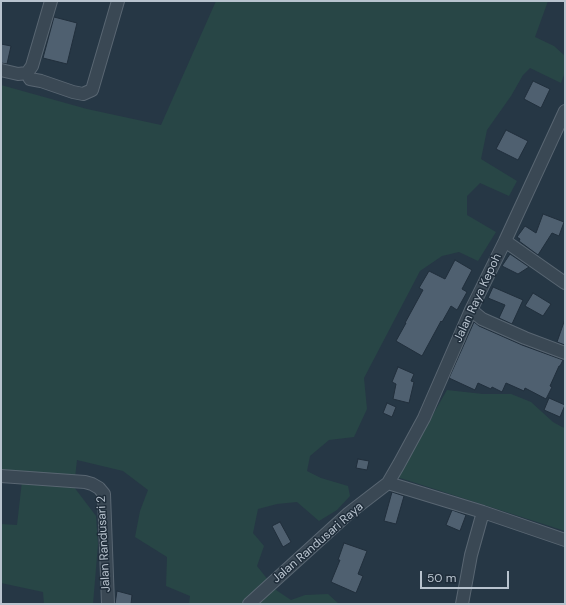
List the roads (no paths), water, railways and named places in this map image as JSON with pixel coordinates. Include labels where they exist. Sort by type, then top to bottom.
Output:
[{"type":"street","points":[[1,70],[18,74],[27,73],[32,66],[51,1]]},
{"type":"street","points":[[27,73],[30,79],[42,81],[73,92],[83,94],[92,90],[118,1]]},
{"type":"street","name":"Jalan Raya Kepoh","points":[[388,484],[424,418],[471,310],[505,241],[565,111]]},
{"type":"street","points":[[505,241],[565,283]]},
{"type":"street","points":[[471,310],[482,319],[525,338],[565,353]]},
{"type":"street","name":"Jalan Randusari 2","points":[[1,476],[85,482],[100,488],[104,494],[108,604]]},
{"type":"street","points":[[388,484],[483,512],[565,540]]},
{"type":"street","name":"Jalan Randusari Raya","points":[[249,604],[349,513],[388,484]]},
{"type":"street","points":[[462,604],[470,555],[483,512]]}]
